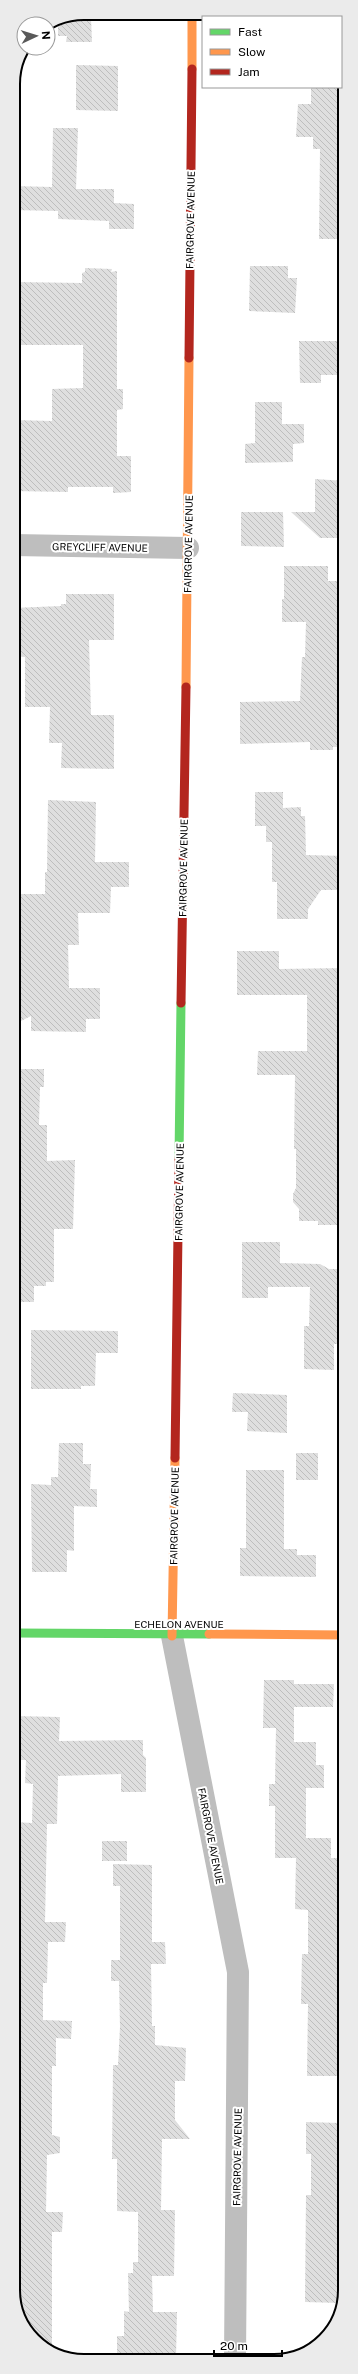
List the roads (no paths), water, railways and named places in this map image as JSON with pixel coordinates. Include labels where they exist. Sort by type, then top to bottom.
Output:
[{"type":"street","name":"FAIRGROVE AVENUE","points":[[192,20],[188,548],[172,1636],[238,1972],[235,2354]]},
{"type":"street","name":"GREYCLIFF AVENUE","points":[[20,546],[188,548]]},
{"type":"street","name":"ECHELON AVENUE","points":[[20,1633],[172,1636],[338,1635]]}]
